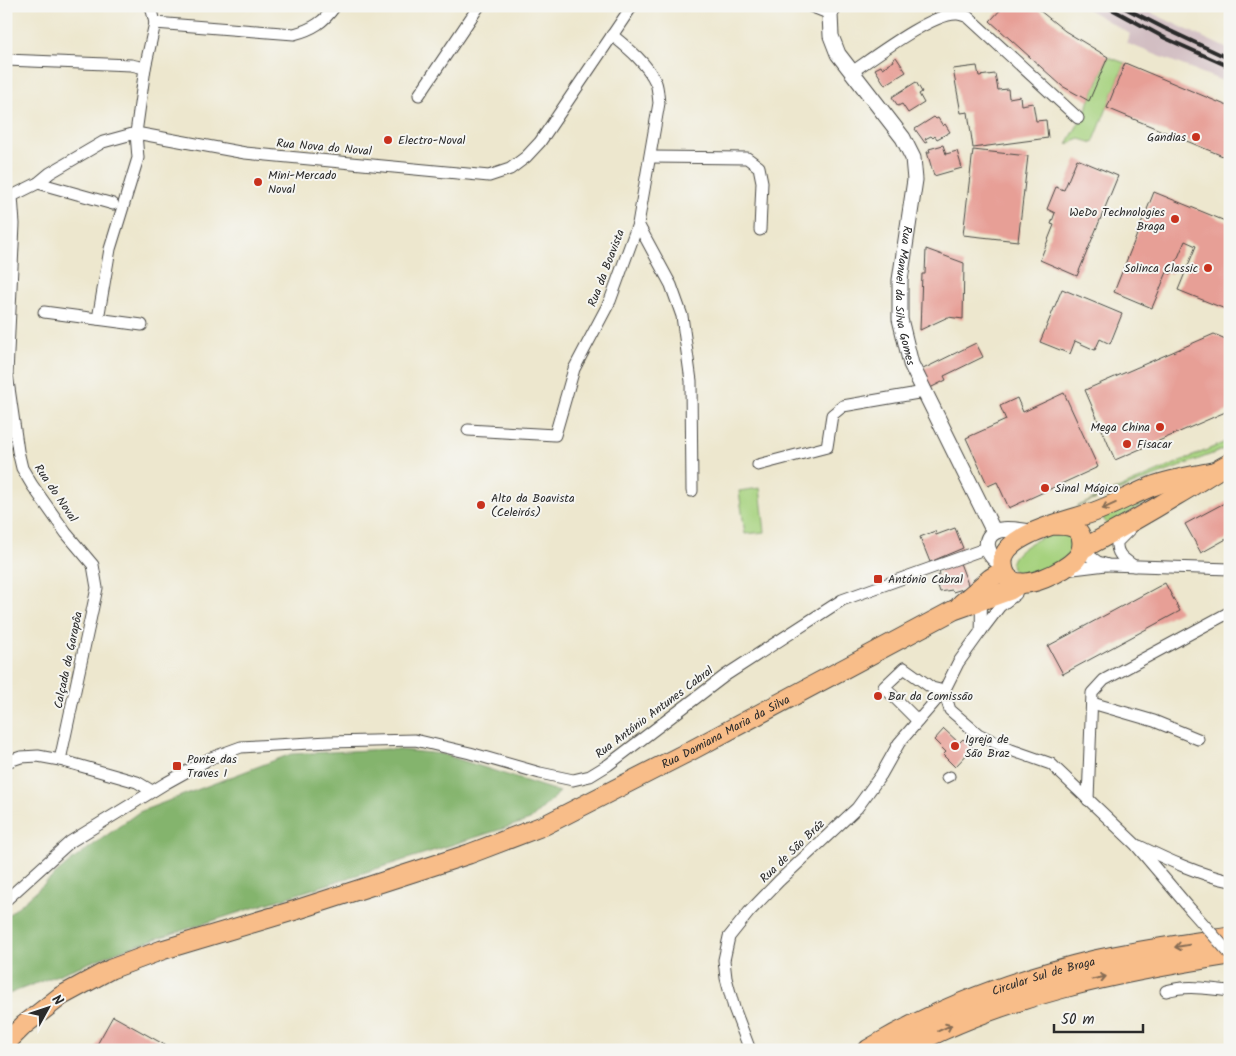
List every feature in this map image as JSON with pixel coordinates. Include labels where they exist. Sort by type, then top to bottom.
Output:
[{"type":"highway","name":"Circular Sul de Braga","points":[[869,1050],[929,1018],[974,998],[1013,984],[1096,961],[1230,938]]},
{"type":"highway","name":"Circular Sul de Braga","points":[[901,1050],[918,1040],[975,1015],[1059,987],[1137,970],[1230,954]]},
{"type":"main road","name":"Rua Damiana Maria da Silva","points":[[6,1043],[24,1025],[61,996],[111,968],[162,950],[296,910],[492,846],[570,814],[954,610],[981,602],[1061,571],[1076,559],[1082,550],[1230,463]]},
{"type":"main road","name":"Rua Damiana Maria da Silva","points":[[954,610],[995,564],[1003,558],[1008,549],[1022,537],[1096,511],[1153,486],[1212,472]]},
{"type":"main road","points":[[1053,525],[1072,527],[1078,531],[1082,540],[1082,550]]},
{"type":"main road","points":[[995,564],[1011,580],[1026,583]]},
{"type":"street","points":[[98,319],[110,249],[138,158],[136,133],[145,68],[155,24],[151,6]]},
{"type":"street","points":[[155,24],[294,34],[310,30],[328,16],[335,6]]},
{"type":"street","points":[[419,95],[479,6]]},
{"type":"street","name":"Rua Nova do Noval","points":[[136,133],[245,153],[489,176],[510,169],[526,157],[540,142],[632,6]]},
{"type":"street","points":[[810,6],[832,10]]},
{"type":"street","name":"Rua Manuel da Silva Gomes","points":[[832,10],[831,36],[838,54],[903,138],[913,158],[915,180],[900,280],[900,319],[911,364],[994,532]]},
{"type":"street","points":[[852,72],[928,22],[944,16],[958,14],[968,17],[1078,118]]},
{"type":"street","name":"Rua da Boavista","points":[[468,430],[555,435],[574,369],[610,300],[638,224],[660,103],[656,84],[648,70],[628,48],[612,35]]},
{"type":"street","points":[[6,60],[131,65],[145,68]]},
{"type":"street","points":[[9,194],[38,183],[50,173],[103,142],[136,133]]},
{"type":"street","points":[[651,157],[747,158],[759,167],[762,182],[760,230]]},
{"type":"street","points":[[38,183],[113,204]]},
{"type":"street","name":"Rua do Noval","points":[[9,194],[7,374],[8,393],[18,451],[22,468],[66,533],[93,565]]},
{"type":"street","points":[[638,224],[671,285],[682,316],[691,381],[692,491]]},
{"type":"street","points":[[44,312],[142,325]]},
{"type":"street","points":[[758,465],[827,447],[832,415],[843,406],[924,392]]},
{"type":"street","points":[[1135,520],[1128,532],[1117,542],[1116,550],[1120,557],[1136,567]]},
{"type":"street","points":[[981,631],[981,602],[995,564],[987,540],[994,532],[1008,530],[1032,532]]},
{"type":"street","points":[[1082,550],[1098,562],[1108,565]]},
{"type":"street","name":"Rua António Antunes Cabral","points":[[6,900],[70,842],[152,791],[211,758],[241,747],[415,740],[573,780],[590,776],[608,765],[726,675],[842,600],[995,564]]},
{"type":"street","name":"Calçada da Garapôa","points":[[60,760],[97,588],[93,565]]},
{"type":"street","points":[[1061,571],[1108,565],[1230,569]]},
{"type":"street","name":"Rua de São Bráz","points":[[750,1050],[734,1008],[726,978],[724,960],[730,937],[749,912],[779,881],[857,808],[882,775],[899,743],[944,691],[958,663],[981,631],[1000,606],[1026,583]]},
{"type":"street","points":[[1088,800],[1092,694],[1104,680],[1230,612]]},
{"type":"street","points":[[918,721],[884,687],[904,668],[932,688],[944,691],[950,710],[978,734],[1011,750],[1051,764],[1135,844],[1230,954]]},
{"type":"street","points":[[1092,703],[1198,738]]},
{"type":"street","points":[[6,762],[21,757],[38,756],[60,760],[137,782],[152,791]]},
{"type":"street","points":[[1135,844],[1177,864],[1230,881]]},
{"type":"street","points":[[1166,991],[1179,987],[1197,986],[1230,991]]},
{"type":"shaded area","points":[[1082,6],[1137,6],[1230,50],[1230,84],[1126,43],[1130,34]]},
{"type":"green space","points":[[1108,57],[1125,63],[1093,143],[1080,139],[1067,144],[1085,112]]},
{"type":"green space","points":[[1230,440],[1230,447],[1076,507]]},
{"type":"green space","points":[[1178,485],[1107,525],[1102,516]]},
{"type":"green space","points":[[760,488],[765,532],[745,534],[739,491]]},
{"type":"green space","points":[[1065,532],[1076,542],[1064,559],[1032,573],[1024,574],[1013,570],[1011,564],[1017,553],[1038,539],[1050,534]]},
{"type":"green space","points":[[388,749],[442,754],[560,792],[530,820],[127,948],[6,995],[6,917],[71,861],[139,812],[291,754]]},
{"type":"building","points":[[1004,6],[1034,6],[1065,31],[1108,57],[1089,101],[1062,86],[990,21]]},
{"type":"building","points":[[896,57],[906,72],[885,85],[875,69],[881,66],[882,68],[894,61],[893,59]]},
{"type":"building","points":[[1125,63],[1230,107],[1230,159],[1107,108]]},
{"type":"building","points":[[977,66],[979,76],[995,74],[998,90],[1008,89],[1009,98],[1020,96],[1021,105],[1033,103],[1036,121],[1046,120],[1048,138],[973,148],[968,112],[961,113],[953,69]]},
{"type":"building","points":[[916,82],[922,92],[919,94],[924,103],[908,113],[902,104],[898,106],[892,97]]},
{"type":"building","points":[[934,117],[938,118],[943,126],[945,124],[950,132],[937,139],[935,136],[933,138],[931,136],[925,139],[927,142],[925,143],[915,129]]},
{"type":"building","points":[[943,145],[946,154],[957,151],[962,168],[934,176],[927,152],[930,152],[929,149]]},
{"type":"building","points":[[973,150],[1028,156],[1018,241],[963,235]]},
{"type":"building","points":[[1077,159],[1118,176],[1077,276],[1040,260],[1054,225],[1051,224],[1055,213],[1047,209],[1056,187],[1064,190]]},
{"type":"building","points":[[1154,192],[1230,223],[1230,311],[1178,290],[1196,246],[1185,241],[1171,274],[1167,272],[1152,308],[1114,292]]},
{"type":"building","points":[[926,249],[964,263],[963,319],[948,317],[920,330],[922,274],[925,274]]},
{"type":"building","points":[[1062,289],[1122,314],[1110,344],[1100,339],[1095,350],[1075,341],[1070,354],[1040,342]]},
{"type":"building","points":[[1214,334],[1230,341],[1230,410],[1115,460],[1085,390]]},
{"type":"building","points":[[976,343],[983,357],[944,376],[946,380],[930,388],[921,370]]},
{"type":"building","points":[[1064,393],[1098,467],[1009,508],[997,482],[988,486],[966,438],[1006,420],[1000,406],[1017,398],[1023,412]]},
{"type":"building","points":[[1230,500],[1230,537],[1201,553],[1185,524]]},
{"type":"building","points":[[955,528],[963,548],[930,562],[920,537],[935,531],[936,535]]},
{"type":"building","points":[[960,563],[969,587],[953,592],[952,590],[940,592],[935,577],[940,575],[939,571]]},
{"type":"building","points":[[1165,583],[1180,611],[1063,674],[1048,646]]},
{"type":"building","name":"Igreja de São Braz","points":[[944,729],[959,743],[963,739],[973,748],[955,767],[943,755],[946,752],[934,740]]},
{"type":"building","points":[[113,1016],[174,1050],[94,1050]]},
{"type":"railway","points":[[1106,6],[1165,38],[1230,67]]},
{"type":"railway","points":[[1121,6],[1230,59]]},
{"type":"place","name":"Gandias","points":[[1196,137]]},
{"type":"place","name":"Electro-Noval","points":[[388,140]]},
{"type":"place","name":"Mini-Mercado Noval","points":[[258,182]]},
{"type":"place","name":"WeDo Technologies Braga","points":[[1175,219]]},
{"type":"place","name":"Solinca Classic","points":[[1208,268]]},
{"type":"place","name":"Mega China","points":[[1160,427]]},
{"type":"place","name":"Fisacar","points":[[1127,444]]},
{"type":"place","name":"Sinal Mágico","points":[[1045,488]]},
{"type":"place","name":"Alto da Boavista (Celeirós)","points":[[481,505]]},
{"type":"place","name":"António Cabral","points":[[878,579]]},
{"type":"place","name":"Bar da Comissão","points":[[878,696]]},
{"type":"place","name":"Igreja de São Braz","points":[[955,746]]},
{"type":"place","name":"Ponte das Traves I","points":[[177,766]]}]
